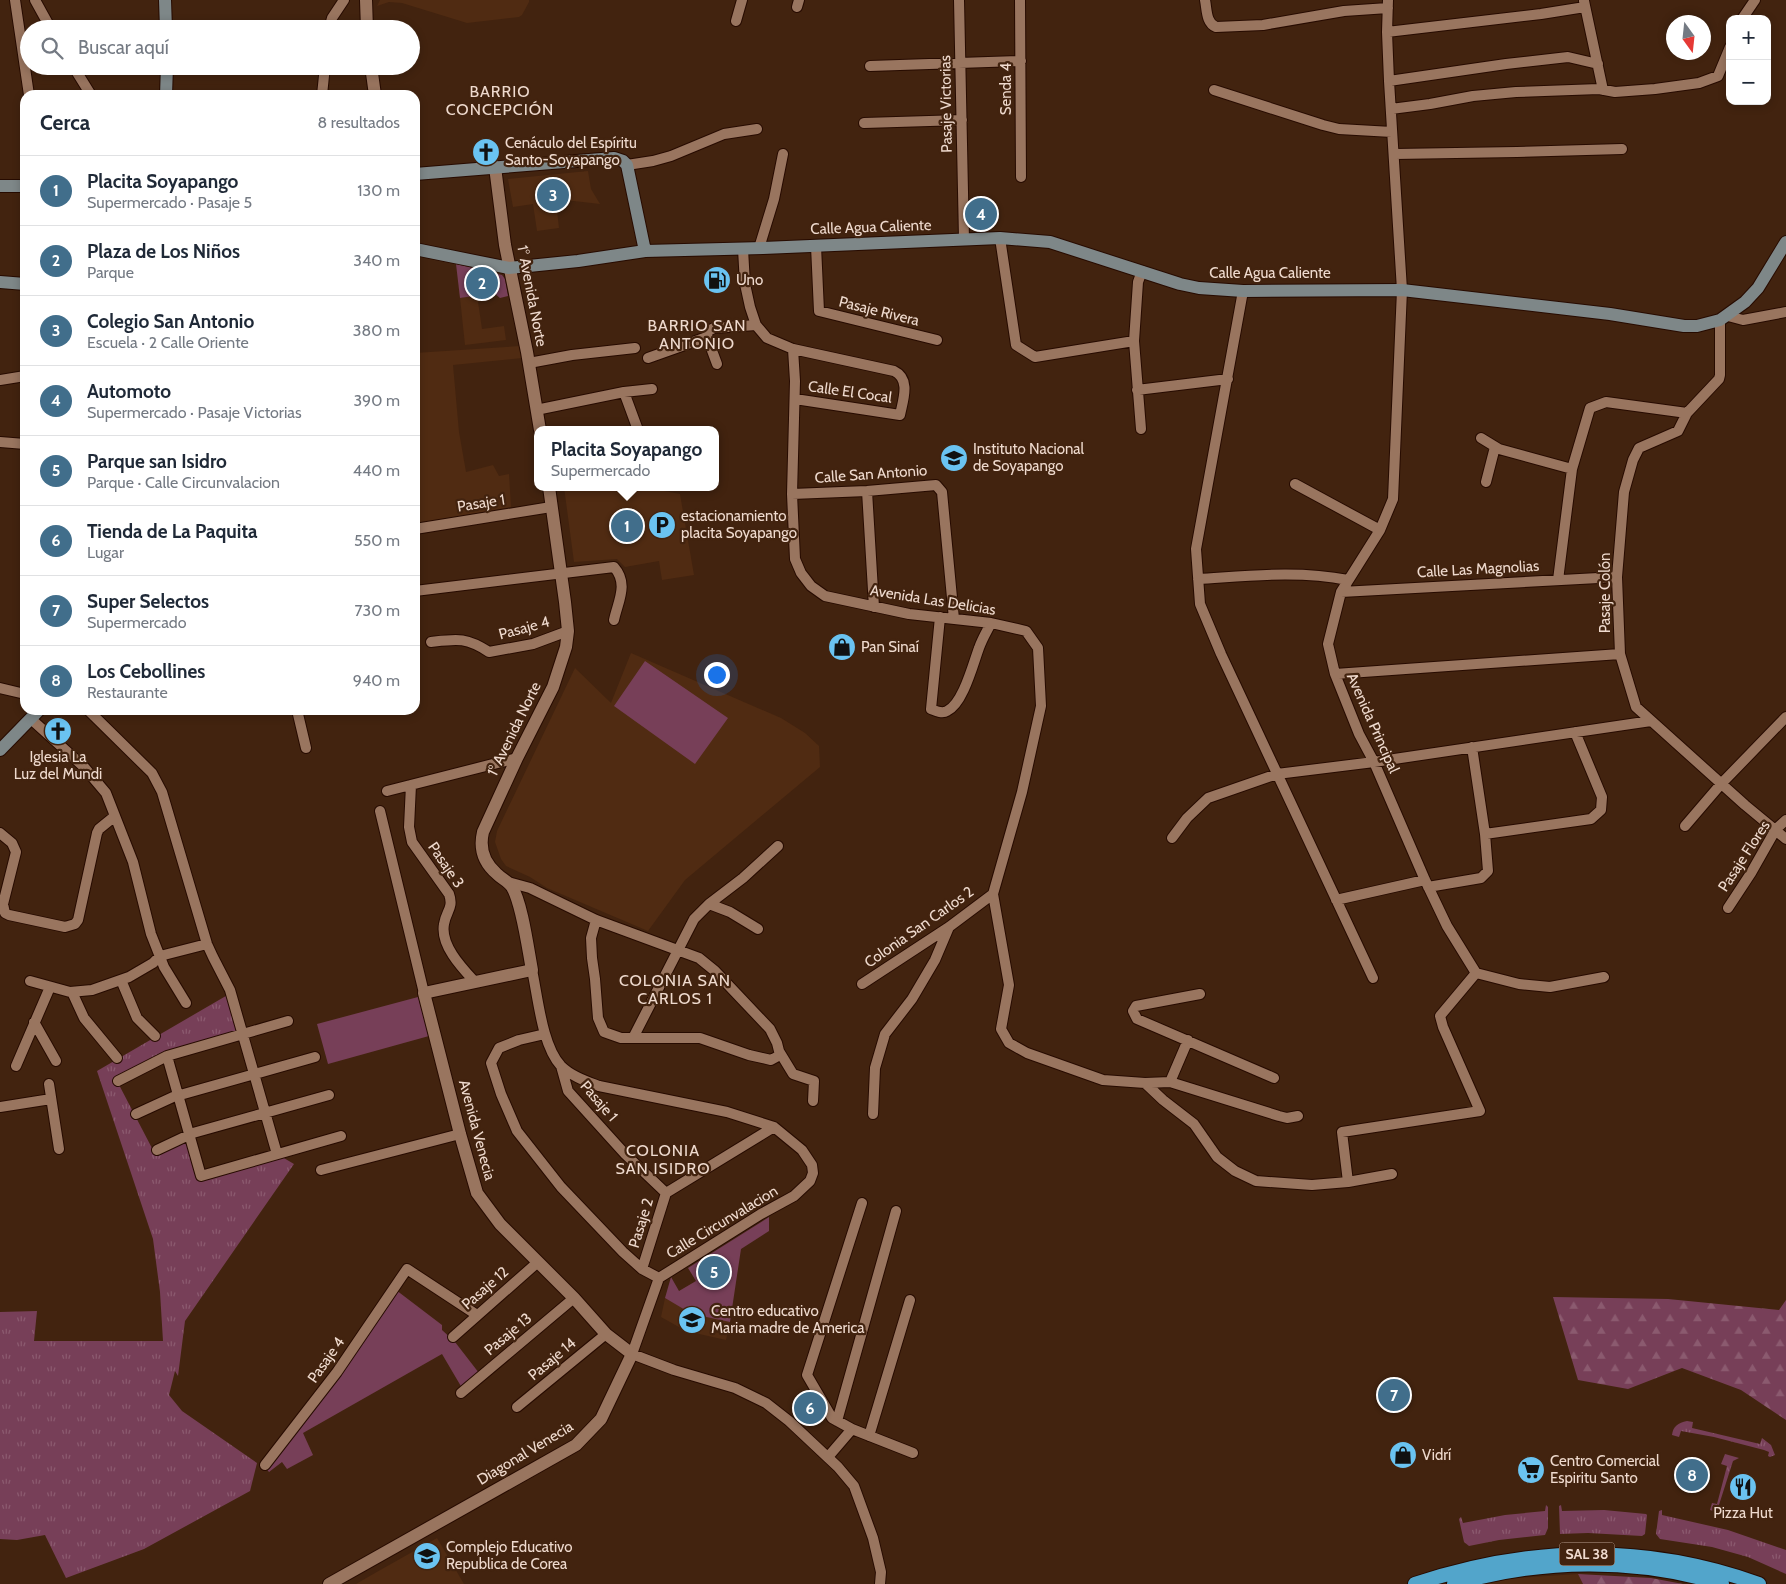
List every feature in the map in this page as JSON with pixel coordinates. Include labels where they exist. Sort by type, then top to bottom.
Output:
[{"type":"highway","name":"SAL 38","points":[[1415,1584],[1479,1566],[1543,1556],[1575,1554],[1619,1555],[1691,1564],[1717,1570],[1758,1584]]},
{"type":"highway","name":"SAL 38","points":[[1454,1584],[1538,1567],[1581,1564],[1618,1565],[1663,1570],[1722,1584]]},
{"type":"main road","points":[[165,0],[166,20]]},
{"type":"main road","points":[[166,90],[167,75]]},
{"type":"main road","points":[[420,174],[614,158],[626,165],[645,251]]},
{"type":"main road","points":[[0,186],[20,186]]},
{"type":"main road","name":"Calle Agua Caliente","points":[[420,250],[509,268],[578,261],[645,251],[1000,238],[1050,242],[1180,284],[1198,288],[1243,292],[1402,290],[1610,314],[1684,326],[1698,326],[1724,318]]},
{"type":"main road","points":[[1724,318],[1746,302],[1758,288],[1786,242]]},
{"type":"main road","points":[[0,282],[20,284]]},
{"type":"main road","points":[[0,750],[35,715]]},
{"type":"street","points":[[15,0],[20,34]]},
{"type":"street","points":[[35,0],[46,20]]},
{"type":"street","points":[[331,20],[344,0]]},
{"type":"street","points":[[366,0],[367,20]]},
{"type":"street","points":[[736,21],[742,0]]},
{"type":"street","name":"Pasaje Victorias","points":[[959,0],[964,239]]},
{"type":"street","name":"Senda 4","points":[[1020,0],[1021,177]]},
{"type":"street","points":[[1205,0],[1208,21],[1216,27],[1263,25],[1388,4]]},
{"type":"street","points":[[1745,15],[1755,0]]},
{"type":"street","points":[[1387,32],[1526,16],[1584,3],[1603,90]]},
{"type":"street","name":"Avenida Principal","points":[[1388,4],[1387,32],[1402,290],[1393,499],[1380,530],[1341,592],[1328,644],[1335,674],[1359,734],[1374,762],[1426,883],[1447,926],[1476,972]]},
{"type":"street","points":[[1390,81],[1568,57],[1598,64]]},
{"type":"street","points":[[1392,109],[1507,92],[1655,90],[1699,83],[1718,76],[1726,57]]},
{"type":"street","points":[[870,66],[1021,61]]},
{"type":"street","points":[[26,75],[28,90]]},
{"type":"street","points":[[79,75],[88,90]]},
{"type":"street","points":[[323,90],[324,75]]},
{"type":"street","points":[[373,75],[374,90]]},
{"type":"street","points":[[1214,90],[1339,129],[1392,132]]},
{"type":"street","points":[[864,122],[962,120]]},
{"type":"street","points":[[626,165],[662,158],[724,134],[757,129]]},
{"type":"street","points":[[1395,154],[1622,149]]},
{"type":"street","points":[[761,248],[783,154]]},
{"type":"street","name":"1° Avenida Norte","points":[[495,168],[509,268],[529,363],[539,426]]},
{"type":"street","points":[[1000,238],[1016,345],[1035,357],[1134,340]]},
{"type":"street","name":"Pasaje Rivera","points":[[816,246],[820,311],[936,340]]},
{"type":"street","points":[[743,248],[745,284],[756,325],[767,338],[793,349]]},
{"type":"street","points":[[1141,429],[1134,340],[1138,282],[1142,271]]},
{"type":"street","points":[[1243,292],[1196,549],[1200,604],[1221,654],[1373,978]]},
{"type":"street","points":[[1724,318],[1743,320],[1786,312]]},
{"type":"street","name":"Pasaje Colón","points":[[1724,318],[1719,379],[1687,413],[1678,431],[1639,448],[1633,460],[1624,492],[1617,577],[1620,654],[1636,707],[1721,784],[1786,839]]},
{"type":"street","points":[[717,364],[707,337],[708,331],[714,328],[756,325]]},
{"type":"street","points":[[648,358],[707,337]]},
{"type":"street","points":[[529,363],[572,355],[635,348]]},
{"type":"street","name":"Avenida Las Delicias","points":[[793,349],[795,399],[792,494],[795,559],[801,573],[811,586],[825,596],[874,607],[909,614],[991,623],[1026,631],[1038,648],[1040,706],[1022,792],[993,894]]},
{"type":"street","name":"Calle El Cocal","points":[[793,349],[898,373],[902,377],[905,387],[900,415],[795,399]]},
{"type":"street","points":[[0,380],[20,377]]},
{"type":"street","points":[[1137,390],[1228,379]]},
{"type":"street","points":[[536,410],[624,392],[652,389]]},
{"type":"street","points":[[624,392],[637,426]]},
{"type":"street","points":[[1558,580],[1572,469],[1590,408],[1606,402],[1687,413]]},
{"type":"street","points":[[1481,438],[1495,447],[1572,469]]},
{"type":"street","points":[[0,442],[20,444]]},
{"type":"street","points":[[1486,482],[1495,447]]},
{"type":"street","points":[[1295,484],[1380,530]]},
{"type":"street","name":"Calle San Antonio","points":[[792,494],[867,491],[936,485],[942,492],[954,619]]},
{"type":"street","name":"1° Avenida Norte","points":[[532,970],[517,898],[508,882],[488,865],[484,858],[481,841],[483,832],[517,758],[553,687],[566,647],[568,630],[549,491]]},
{"type":"street","points":[[867,491],[874,607]]},
{"type":"street","name":"Pasaje 1","points":[[420,528],[551,507]]},
{"type":"street","points":[[420,590],[614,568],[620,574],[623,583],[614,620]]},
{"type":"street","points":[[1198,578],[1300,573],[1348,580]]},
{"type":"street","name":"Calle Las Magnolias","points":[[1341,592],[1617,577]]},
{"type":"street","points":[[940,617],[932,709],[938,712],[947,711],[958,701],[979,647],[991,623]]},
{"type":"street","name":"Pasaje 4","points":[[431,642],[474,641],[489,652],[533,644],[568,630]]},
{"type":"street","points":[[1335,674],[1620,654]]},
{"type":"street","points":[[0,688],[20,693]]},
{"type":"street","points":[[35,715],[106,793],[132,862],[151,934],[164,967],[186,1003]]},
{"type":"street","points":[[93,715],[139,759],[157,780],[169,811],[208,944],[230,990],[277,1154]]},
{"type":"street","points":[[297,715],[306,748]]},
{"type":"street","points":[[1684,826],[1721,784],[1786,717]]},
{"type":"street","points":[[1172,838],[1187,818],[1208,798],[1277,774],[1374,762],[1651,721]]},
{"type":"street","points":[[1486,834],[1591,819],[1601,810],[1602,797],[1576,732]]},
{"type":"street","points":[[1336,900],[1426,883],[1481,878],[1486,875],[1489,866],[1486,834],[1472,747]]},
{"type":"street","points":[[387,791],[517,758]]},
{"type":"street","name":"Pasaje 3","points":[[411,785],[409,827],[412,842],[450,894],[452,901],[444,923],[444,932],[453,957],[475,982]]},
{"type":"street","points":[[380,811],[424,993],[532,970]]},
{"type":"street","points":[[0,833],[12,843],[16,852],[3,904],[5,913],[65,927],[71,926],[78,920],[97,833],[99,829],[115,816]]},
{"type":"street","name":"Pasaje Flores","points":[[1728,908],[1776,829],[1786,820]]},
{"type":"street","points":[[633,1038],[694,919],[778,846]]},
{"type":"street","points":[[508,882],[530,888],[596,920],[699,958],[715,971],[770,1029],[777,1043],[780,1055],[771,1060],[748,1055],[700,1038],[621,1038],[604,1032],[598,1018],[591,938],[596,920]]},
{"type":"street","points":[[993,894],[1010,985],[1001,1029],[1009,1043],[1027,1053],[1103,1080],[1145,1083],[1170,1082],[1279,1116],[1287,1118],[1298,1116]]},
{"type":"street","name":"Colonia San Carlos 2","points":[[862,984],[949,927],[993,894]]},
{"type":"street","points":[[710,904],[730,912],[758,929]]},
{"type":"street","points":[[873,1114],[876,1068],[885,1034],[912,999],[935,960],[949,927]]},
{"type":"street","points":[[30,982],[72,992],[92,990],[121,980],[153,963],[160,956],[208,944]]},
{"type":"street","name":"Calle Circunvalacion","points":[[532,970],[547,1042],[561,1066],[580,1079],[599,1086],[727,1112],[774,1127],[802,1150],[812,1165],[813,1174],[810,1181],[794,1196],[761,1214],[659,1278],[642,1269],[623,1252],[561,1187],[517,1131],[508,1113],[491,1062],[499,1048],[519,1040],[545,1034]]},
{"type":"street","points":[[1348,1182],[1342,1132],[1480,1111],[1443,1027],[1440,1016],[1476,972],[1520,984],[1550,987],[1604,977]]},
{"type":"street","points":[[121,980],[137,1018],[155,1036]]},
{"type":"street","points":[[16,1066],[50,987]]},
{"type":"street","points":[[72,992],[84,1018],[116,1058]]},
{"type":"street","name":"Avenida Venecia","points":[[424,993],[477,1193],[500,1224],[574,1298],[606,1334],[632,1354]]},
{"type":"street","points":[[1200,994],[1136,1006],[1133,1011],[1137,1019],[1274,1078]]},
{"type":"street","points":[[118,1081],[167,1056],[288,1021]]},
{"type":"street","points":[[34,1022],[56,1061]]},
{"type":"street","points":[[1170,1082],[1188,1040]]},
{"type":"street","points":[[778,1050],[793,1074],[814,1081],[813,1101]]},
{"type":"street","points":[[167,1056],[201,1176],[341,1136]]},
{"type":"street","points":[[136,1114],[178,1095],[315,1056]]},
{"type":"street","name":"Pasaje 1","points":[[561,1066],[568,1091],[625,1154],[666,1193]]},
{"type":"street","points":[[1145,1083],[1194,1124],[1217,1156],[1235,1172],[1256,1181],[1312,1185],[1348,1182],[1392,1174]]},
{"type":"street","points":[[49,1084],[59,1149]]},
{"type":"street","points":[[157,1150],[190,1135],[328,1095]]},
{"type":"street","points":[[0,1107],[51,1099]]},
{"type":"street","name":"Pasaje 2","points":[[642,1269],[666,1193],[774,1127]]},
{"type":"street","points":[[321,1170],[460,1134]]},
{"type":"street","points":[[862,1203],[807,1375],[832,1418],[852,1430],[913,1453]]},
{"type":"street","points":[[837,1421],[896,1211]]},
{"type":"street","name":"Pasaje 12","points":[[453,1337],[538,1262]]},
{"type":"street","name":"Pasaje 4","points":[[265,1465],[337,1372],[407,1269],[477,1315]]},
{"type":"street","name":"Diagonal Venecia","points":[[329,1584],[576,1445],[601,1419],[632,1354],[659,1278]]},
{"type":"street","name":"Pasaje 13","points":[[461,1393],[574,1298]]},
{"type":"street","points":[[870,1436],[910,1300]]},
{"type":"street","name":"Pasaje 14","points":[[517,1407],[606,1334]]},
{"type":"street","points":[[632,1354],[674,1370],[735,1388],[766,1403],[789,1420],[828,1457],[854,1486],[873,1538],[881,1572],[880,1584]]},
{"type":"street","points":[[828,1457],[852,1430]]},
{"type":"shaded area","points":[[380,0],[529,0],[529,2],[519,17],[467,23],[402,3],[389,2],[377,6]]},
{"type":"shaded area","points":[[588,171],[591,189],[600,204],[574,201],[556,202],[559,228],[537,231],[533,204],[513,207],[508,179]]},
{"type":"shaded area","points":[[477,295],[482,329],[504,326],[506,340],[465,345],[460,298]]},
{"type":"shaded area","points":[[520,346],[522,358],[453,365],[459,432],[466,472],[493,465],[499,476],[509,474],[511,507],[420,523],[420,353]]},
{"type":"shaded area","points":[[565,491],[664,491],[680,494],[694,575],[662,580],[659,561],[625,567],[617,559],[574,562]]},
{"type":"shaded area","points":[[631,653],[781,718],[805,733],[819,746],[820,767],[685,880],[648,931],[547,888],[530,877],[506,866],[501,859],[495,842],[497,831],[575,668],[611,703]]},
{"type":"shaded area","name":"Centro educativo Maria madre de America","points":[[665,1298],[694,1314],[730,1322],[726,1340],[686,1331],[661,1317]]},
{"type":"shaded area","name":"Complejo Educativo Republica de Corea","points":[[437,1538],[464,1584],[356,1584],[375,1573]]},
{"type":"shaded area","points":[[1578,1574],[1583,1584],[1479,1584],[1514,1578]]},
{"type":"green space","points":[[456,264],[502,275],[505,279],[508,296],[500,298],[494,293],[460,298]]},
{"type":"green space","points":[[645,661],[728,718],[695,764],[614,706]]},
{"type":"green space","points":[[231,993],[243,1034],[169,1055],[117,1081],[154,1152],[190,1138],[201,1176],[277,1154],[294,1164],[185,1321],[178,1376],[175,1371],[169,1395],[182,1411],[257,1463],[250,1491],[144,1549],[66,1578],[45,1535],[17,1540],[0,1539],[0,1312],[37,1311],[34,1341],[163,1341],[160,1292],[153,1239],[97,1071]]},
{"type":"green space","points":[[418,997],[429,1036],[328,1064],[317,1024]]},
{"type":"green space","points":[[769,1217],[769,1231],[741,1249],[730,1322],[692,1314],[665,1298],[671,1277],[679,1291],[696,1281],[688,1268]]},
{"type":"green space","points":[[396,1290],[442,1325],[442,1330],[455,1342],[479,1373],[462,1388],[442,1354],[303,1433],[313,1455],[287,1469],[282,1462],[269,1472],[265,1467]]},
{"type":"green space","points":[[1553,1297],[1668,1299],[1779,1310],[1786,1300],[1786,1420],[1741,1390],[1682,1368],[1628,1389],[1578,1380]]},
{"type":"green space","points":[[1687,1421],[1693,1422],[1692,1428],[1760,1444],[1762,1438],[1771,1445],[1775,1455],[1770,1457],[1768,1456],[1769,1452],[1764,1450],[1714,1437],[1681,1431],[1679,1437],[1672,1435],[1676,1425]]},
{"type":"green space","points":[[1725,1454],[1739,1458],[1733,1461],[1718,1508],[1713,1511],[1710,1510],[1712,1503],[1717,1504],[1727,1466],[1721,1464]]},
{"type":"green space","points":[[1546,1505],[1548,1507],[1548,1528],[1545,1535],[1499,1540],[1469,1546],[1464,1542],[1459,1519],[1461,1517],[1463,1523],[1505,1515],[1545,1511]]},
{"type":"green space","points":[[1561,1505],[1562,1511],[1604,1510],[1646,1514],[1645,1534],[1642,1536],[1588,1533],[1560,1534],[1559,1506]]},
{"type":"green space","points":[[1662,1510],[1662,1515],[1728,1530],[1786,1550],[1786,1574],[1748,1557],[1712,1547],[1660,1539],[1656,1534],[1659,1511]]},
{"type":"green space","points":[[1578,1574],[1651,1578],[1683,1584],[1583,1584]]},
{"type":"place","name":"Cenáculo del Espíritu Santo-Soyapango","points":[[486,152]]},
{"type":"place","name":"Colegio San Antonio","points":[[553,195]]},
{"type":"place","name":"Automoto","points":[[981,214]]},
{"type":"place","name":"Uno","points":[[717,280]]},
{"type":"place","name":"Plaza de Los Niños","points":[[482,283]]},
{"type":"place","name":"Instituto Nacional de Soyapango","points":[[954,458]]},
{"type":"place","name":"estacionamiento placita Soyapango","points":[[662,525]]},
{"type":"place","name":"Placita Soyapango","points":[[627,526]]},
{"type":"place","name":"Pan Sinaí","points":[[842,647]]},
{"type":"place","name":"Iglesia La Luz del Mundi","points":[[58,731]]},
{"type":"place","name":"Parque san Isidro","points":[[714,1272]]},
{"type":"place","name":"Centro educativo Maria madre de America","points":[[692,1320]]},
{"type":"place","name":"Super Selectos","points":[[1394,1395]]},
{"type":"place","name":"Tienda de La Paquita","points":[[810,1408]]},
{"type":"place","name":"Vidrí","points":[[1403,1455]]},
{"type":"place","name":"Centro Comercial Espiritu Santo","points":[[1531,1470]]},
{"type":"place","name":"Los Cebollines","points":[[1692,1475]]},
{"type":"place","name":"Pizza Hut","points":[[1743,1487]]},
{"type":"place","name":"Complejo Educativo Republica de Corea","points":[[427,1556]]},
{"type":"district","name":"BARRIO CONCEPCIÓN","points":[[500,100]]},
{"type":"district","name":"BARRIO SAN ANTONIO","points":[[697,334]]},
{"type":"district","name":"COLONIA SAN CARLOS 1","points":[[675,989]]},
{"type":"district","name":"COLONIA SAN ISIDRO","points":[[663,1159]]}]
